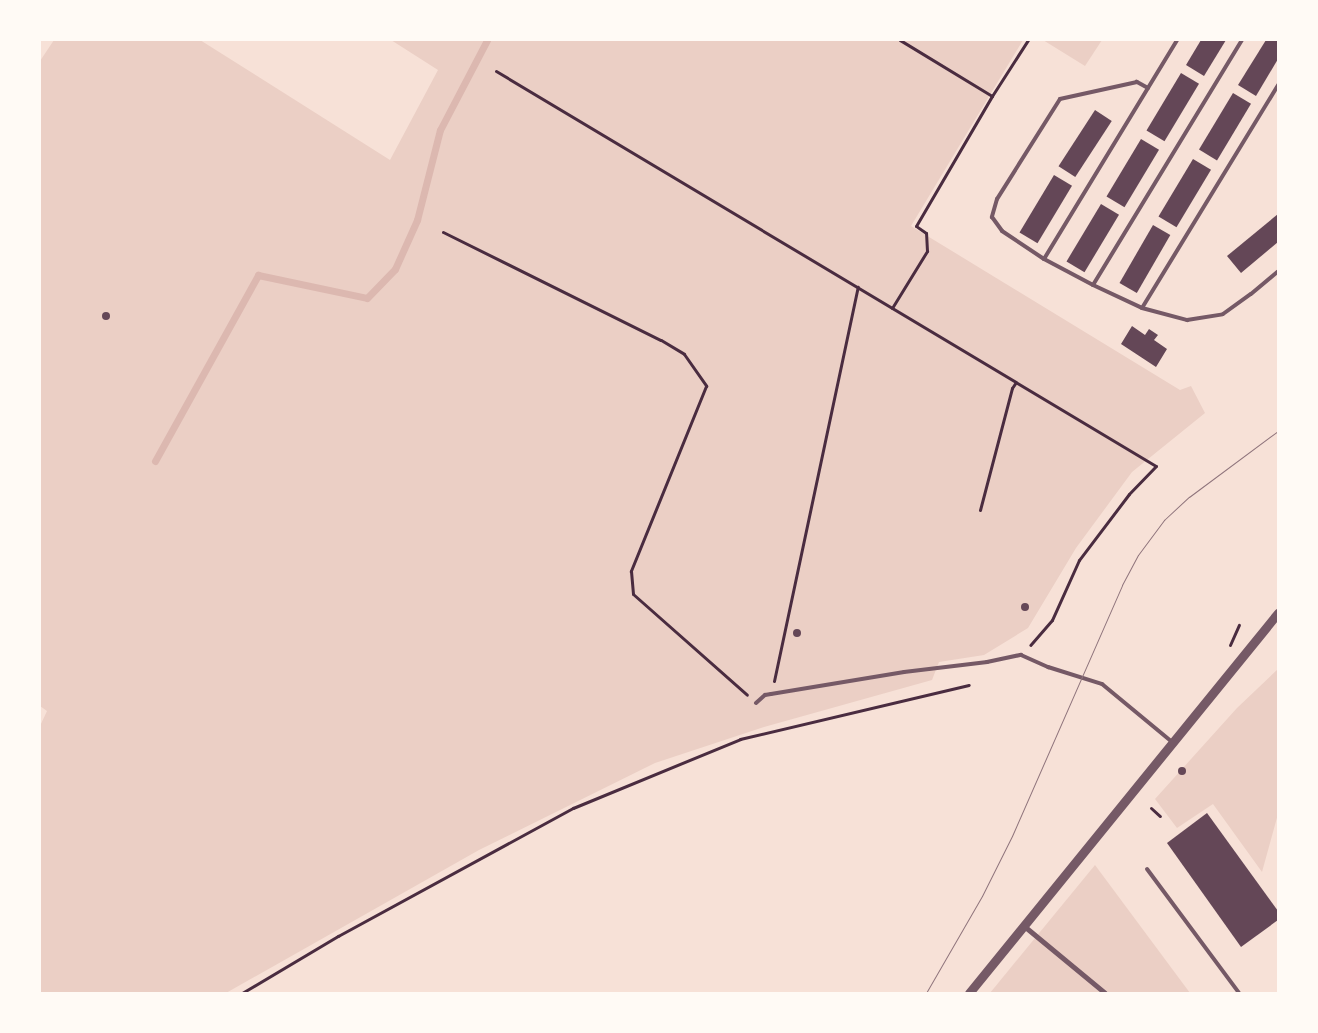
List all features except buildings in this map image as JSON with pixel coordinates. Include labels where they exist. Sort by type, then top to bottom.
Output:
[{"type":"street","points":[[969,993],[1172,742],[1277,616]]},
{"type":"street","points":[[1024,926],[1105,993]]},
{"type":"lane","points":[[1044,258],[1178,40]]},
{"type":"lane","points":[[1093,285],[1242,40]]},
{"type":"lane","points":[[1148,88],[1137,82],[1060,99],[997,199],[992,217],[1002,231],[1044,258],[1093,285],[1142,308],[1187,320],[1223,314],[1252,294],[1278,271]]},
{"type":"lane","points":[[1142,308],[1278,85]]},
{"type":"lane","points":[[756,703],[771,694],[904,672],[987,662],[1021,655],[1048,667],[1102,684],[1172,742]]},
{"type":"lane","points":[[1147,869],[1239,993]]},
{"type":"path","points":[[900,40],[992,96]]},
{"type":"path","points":[[892,308],[927,251],[926,233],[916,226],[992,96],[1028,40]]},
{"type":"path","points":[[496,71],[1016,382],[1032,394],[1156,466],[1129,494],[1079,560],[1052,620],[1021,655]]},
{"type":"path","points":[[443,232],[661,340],[684,354],[706,386],[631,571],[633,594],[756,703]]},
{"type":"path","points":[[771,694],[858,287]]},
{"type":"path","points":[[980,510],[1012,388],[1016,382]]},
{"type":"path","points":[[242,993],[338,936],[573,808],[740,739],[969,685]]},
{"type":"path","points":[[1151,808],[1160,816]]},
{"type":"shaded area","points":[[54,40],[200,40],[390,160],[438,70],[391,40],[1023,40],[911,226],[1180,390],[1191,386],[1205,413],[1132,472],[1076,548],[1028,628],[984,655],[939,662],[932,680],[764,727],[655,763],[479,850],[226,993],[40,993],[40,726],[47,711],[40,706],[40,61]]},
{"type":"shaded area","points":[[1043,40],[1102,40],[1085,66]]},
{"type":"shaded area","points":[[1278,669],[1278,814],[1262,872],[1213,804],[1177,828],[1155,799],[1237,708]]},
{"type":"shaded area","points":[[1095,865],[1190,993],[990,993]]},
{"type":"waterway","points":[[155,461],[258,275],[367,298],[395,269],[417,220],[440,130],[487,40]]},
{"type":"tram line","points":[[926,993],[982,896],[1012,836],[1122,585],[1138,555],[1164,520],[1189,497],[1278,431]]}]
